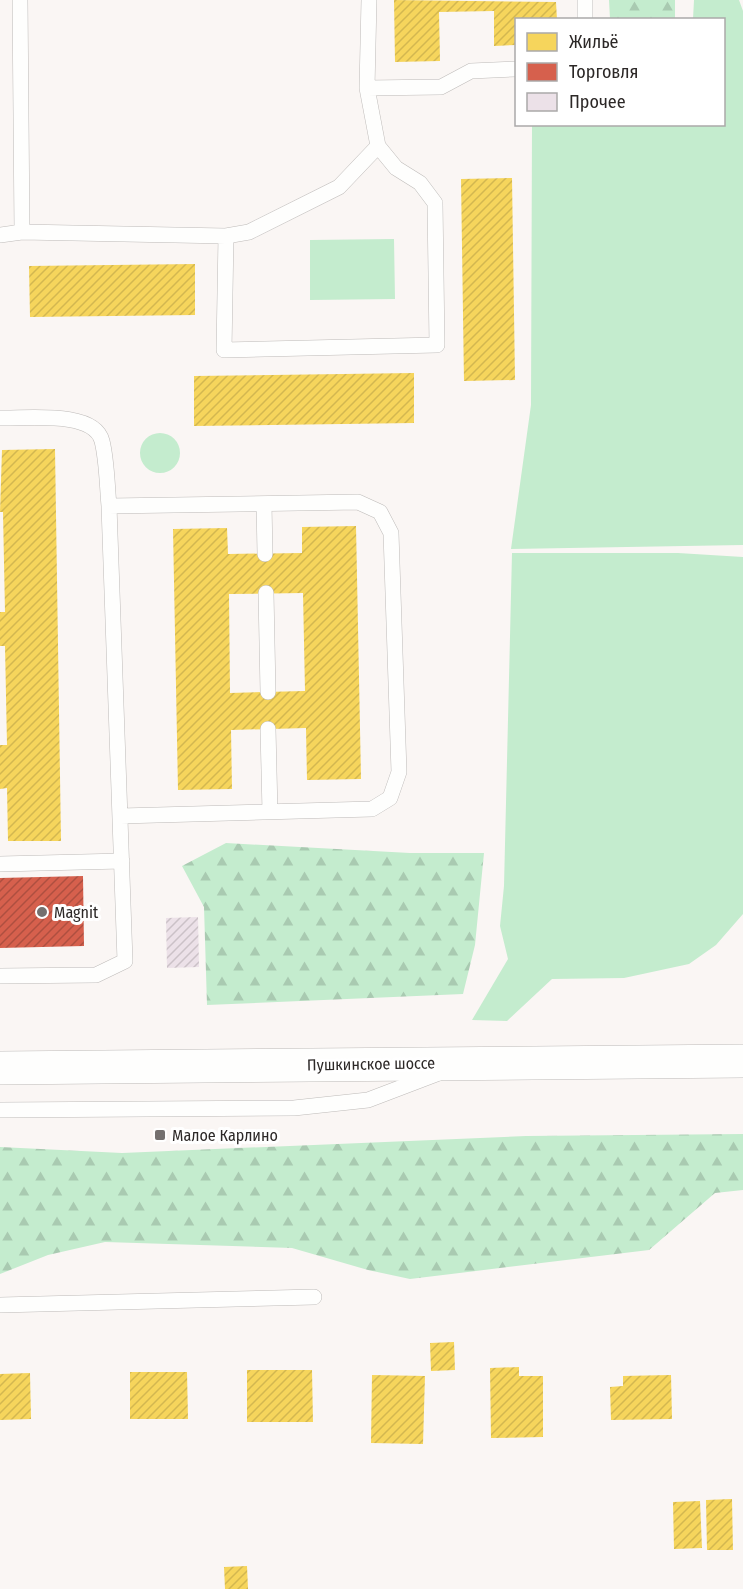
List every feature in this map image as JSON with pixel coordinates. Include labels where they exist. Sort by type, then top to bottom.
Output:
[{"type":"main road","name":"Пушкинское шоссе","points":[[0,1068],[743,1061]]},
{"type":"lane","points":[[20,0],[22,232]]},
{"type":"lane","points":[[226,236],[224,350],[437,345],[435,203],[420,183],[396,168],[378,146],[367,88],[369,0]]},
{"type":"lane","points":[[585,0],[585,18]]},
{"type":"lane","points":[[367,88],[441,87],[471,70],[515,69]]},
{"type":"lane","points":[[0,235],[22,232],[226,236],[249,232],[339,186],[378,146]]},
{"type":"lane","points":[[0,418],[81,420],[95,428],[102,440],[109,506],[124,961],[96,975],[0,976]]},
{"type":"lane","points":[[109,506],[358,502],[380,512],[391,532],[399,771],[390,798],[372,809],[121,816]]},
{"type":"lane","points":[[264,504],[265,554]]},
{"type":"lane","points":[[266,593],[268,692]]},
{"type":"lane","points":[[268,729],[270,812]]},
{"type":"lane","points":[[0,864],[122,861]]},
{"type":"lane","points":[[0,1110],[294,1108],[368,1100],[465,1064]]},
{"type":"lane","points":[[0,1305],[314,1297]]},
{"type":"green space","points":[[609,0],[675,0],[675,18],[610,18]]},
{"type":"green space","points":[[694,0],[739,0],[743,11],[743,545],[511,549],[531,405],[532,126],[725,126],[725,18],[693,18]]},
{"type":"green space","points":[[394,239],[395,299],[310,300],[310,240]]},
{"type":"green space","points":[[160,433],[174,439],[180,453],[174,467],[160,473],[146,467],[140,453],[146,439]]},
{"type":"green space","points":[[512,553],[678,553],[743,557],[743,914],[716,945],[689,964],[624,978],[552,979],[507,1021],[472,1020],[508,959],[500,926],[504,886]]},
{"type":"green space","points":[[226,843],[410,853],[484,853],[475,945],[463,994],[207,1005],[204,907],[182,866]]},
{"type":"green space","points":[[743,1134],[743,1190],[715,1193],[649,1250],[410,1279],[368,1270],[292,1248],[105,1242],[48,1255],[0,1274],[0,1147],[122,1153],[526,1136]]},
{"type":"building: Жильё","points":[[394,0],[556,2],[557,18],[515,18],[515,45],[494,46],[494,11],[439,12],[440,61],[395,62]]},
{"type":"building: Жильё","points":[[512,178],[515,380],[464,381],[461,179]]},
{"type":"building: Жильё","points":[[195,264],[195,315],[30,317],[29,266]]},
{"type":"building: Жильё","points":[[414,373],[414,423],[194,426],[194,376]]},
{"type":"building: Жильё","points":[[55,449],[61,841],[8,841],[7,788],[0,789],[0,745],[7,745],[5,646],[0,646],[0,612],[5,612],[3,512],[0,512],[2,450]]},
{"type":"building: Жильё","points":[[356,526],[361,779],[307,780],[306,728],[231,730],[232,789],[178,790],[173,529],[227,528],[228,554],[302,553],[302,527]],"holes":[[[303,593],[305,691],[230,693],[229,594]]]},
{"type":"building: Жильё","points":[[454,1342],[455,1370],[431,1371],[430,1343]]},
{"type":"building: Жильё","points":[[519,1367],[519,1376],[543,1376],[543,1437],[491,1438],[490,1368]]},
{"type":"building: Жильё","points":[[247,1370],[312,1370],[313,1422],[247,1422]]},
{"type":"building: Жильё","points":[[130,1372],[187,1372],[188,1419],[130,1419]]},
{"type":"building: Жильё","points":[[30,1373],[31,1419],[0,1420],[0,1374]]},
{"type":"building: Жильё","points":[[372,1375],[425,1376],[423,1444],[371,1443]]},
{"type":"building: Жильё","points":[[671,1375],[672,1419],[611,1420],[610,1387],[623,1386],[623,1376]]},
{"type":"building: Жильё","points":[[732,1499],[733,1550],[707,1550],[706,1500]]},
{"type":"building: Жильё","points":[[700,1501],[702,1548],[674,1549],[673,1502]]},
{"type":"building: Жильё","points":[[247,1566],[248,1589],[225,1589],[224,1567]]},
{"type":"building: Торговля","name":"Magnit","points":[[83,876],[84,946],[0,948],[0,878]]},
{"type":"building: Прочее","points":[[198,917],[199,967],[167,968],[166,918]]},
{"type":"place","name":"Magnit","points":[[42,912]]},
{"type":"place","name":"Малое Карлино","points":[[160,1135]]}]
